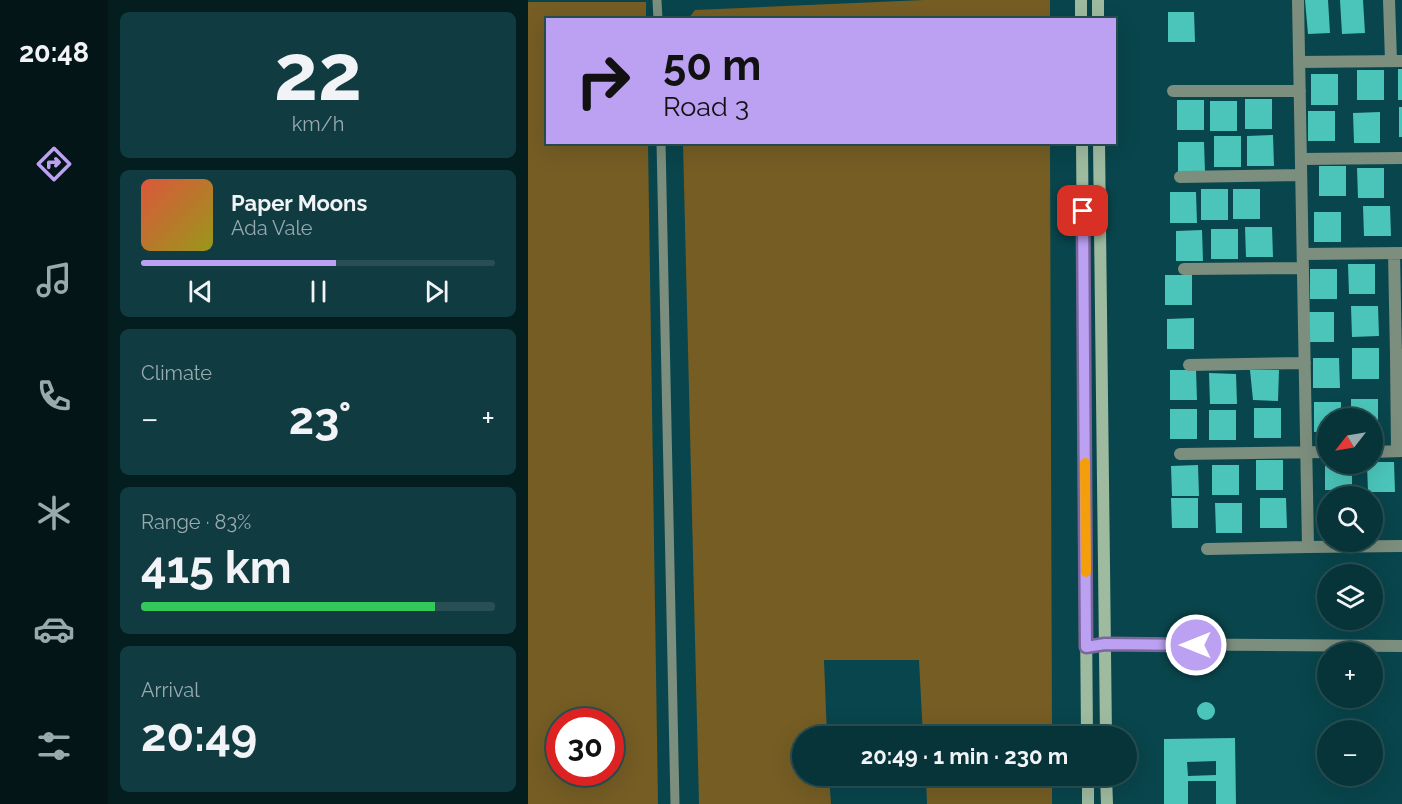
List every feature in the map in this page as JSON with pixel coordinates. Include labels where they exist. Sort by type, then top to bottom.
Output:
[{"type":"street","points":[[1081,0],[1081,18]]},
{"type":"street","points":[[1098,0],[1098,18]]},
{"type":"street","points":[[1298,0],[1308,547]]},
{"type":"street","points":[[1299,62],[1396,61],[1389,0]]},
{"type":"street","points":[[1173,91],[1300,91]]},
{"type":"street","points":[[1082,144],[1087,726]]},
{"type":"street","points":[[1099,144],[1106,726]]},
{"type":"street","points":[[1301,159],[1402,158]]},
{"type":"street","points":[[1180,177],[1301,175]]},
{"type":"street","points":[[1303,254],[1398,253],[1400,451],[1383,452]]},
{"type":"street","points":[[1184,269],[1303,268]]},
{"type":"street","points":[[1189,364],[1305,363]]},
{"type":"street","points":[[1180,454],[1317,452]]},
{"type":"street","points":[[1207,549],[1402,546]]},
{"type":"street","points":[[1086,647],[1105,644],[1402,646]]},
{"type":"street","points":[[1088,786],[1088,804]]},
{"type":"street","points":[[1106,786],[1107,804]]},
{"type":"lane","points":[[657,0],[658,18]]},
{"type":"lane","points":[[661,144],[675,804]]},
{"type":"shaded area","points":[[924,0],[1050,0],[1050,18],[689,18],[695,10]]},
{"type":"shaded area","points":[[528,2],[646,2],[646,18],[546,18],[546,144],[648,144],[658,804],[528,804]]},
{"type":"shaded area","points":[[683,144],[1050,144],[1052,726],[922,726],[919,660],[824,660],[827,726],[792,726],[792,786],[830,786],[831,804],[699,804]]},
{"type":"shaded area","points":[[926,786],[1052,786],[1052,804],[927,804]]},
{"type":"building","points":[[1305,0],[1328,0],[1330,33],[1308,34]]},
{"type":"building","points":[[1340,0],[1363,0],[1365,33],[1342,34]]},
{"type":"building","points":[[1168,12],[1194,12],[1195,42],[1168,42]]},
{"type":"building","points":[[1398,69],[1402,69],[1402,100],[1398,100]]},
{"type":"building","points":[[1357,70],[1384,70],[1384,100],[1357,100]]},
{"type":"building","points":[[1311,74],[1338,74],[1338,105],[1311,105]]},
{"type":"building","points":[[1245,99],[1272,99],[1272,129],[1245,129]]},
{"type":"building","points":[[1177,100],[1204,100],[1204,130],[1177,130]]},
{"type":"building","points":[[1210,101],[1237,101],[1237,131],[1210,131]]},
{"type":"building","points":[[1399,107],[1402,107],[1402,137],[1399,137]]},
{"type":"building","points":[[1308,111],[1335,111],[1335,141],[1308,141]]},
{"type":"building","points":[[1380,112],[1380,143],[1354,143],[1353,113]]},
{"type":"building","points":[[1273,135],[1274,166],[1247,166],[1247,136]]},
{"type":"building","points":[[1214,136],[1241,136],[1241,167],[1214,167]]},
{"type":"building","points":[[1178,142],[1204,142],[1205,172],[1178,172]]},
{"type":"building","points":[[1319,166],[1346,166],[1346,196],[1319,196]]},
{"type":"building","points":[[1357,168],[1384,168],[1384,198],[1358,198]]},
{"type":"building","points":[[1201,189],[1228,189],[1228,220],[1201,220]]},
{"type":"building","points":[[1233,189],[1260,189],[1260,219],[1233,219]]},
{"type":"building","points":[[1170,192],[1196,192],[1197,223],[1170,223]]},
{"type":"building","points":[[1363,206],[1390,206],[1391,236],[1364,236]]},
{"type":"building","points":[[1314,212],[1341,212],[1341,242],[1314,242]]},
{"type":"building","points":[[1245,227],[1272,227],[1273,257],[1246,257]]},
{"type":"building","points":[[1211,229],[1238,229],[1238,259],[1211,259]]},
{"type":"building","points":[[1202,230],[1203,261],[1176,261],[1176,231]]},
{"type":"building","points":[[1348,264],[1375,264],[1375,294],[1349,294]]},
{"type":"building","points":[[1310,269],[1337,269],[1337,299],[1310,299]]},
{"type":"building","points":[[1165,275],[1192,275],[1192,305],[1165,305]]},
{"type":"building","points":[[1351,306],[1378,306],[1379,336],[1352,337]]},
{"type":"building","points":[[1307,312],[1334,312],[1334,342],[1307,342]]},
{"type":"building","points":[[1194,318],[1194,349],[1167,349],[1167,319]]},
{"type":"building","points":[[1352,348],[1379,348],[1379,379],[1352,379]]},
{"type":"building","points":[[1313,358],[1339,358],[1340,388],[1313,388]]},
{"type":"building","points":[[1170,370],[1196,370],[1197,400],[1170,400]]},
{"type":"building","points":[[1250,370],[1279,370],[1278,401],[1253,400]]},
{"type":"building","points":[[1209,373],[1236,374],[1237,404],[1210,404]]},
{"type":"building","points":[[1351,399],[1378,399],[1378,408],[1351,408]]},
{"type":"building","points":[[1314,402],[1341,402],[1341,408],[1317,408],[1317,432],[1314,432]]},
{"type":"building","points":[[1254,408],[1281,408],[1281,438],[1254,438]]},
{"type":"building","points":[[1170,409],[1197,409],[1197,439],[1170,439]]},
{"type":"building","points":[[1209,410],[1236,410],[1236,440],[1209,440]]},
{"type":"building","points":[[1256,460],[1283,460],[1283,490],[1256,490]]},
{"type":"building","points":[[1383,462],[1394,462],[1395,492],[1383,492],[1383,486],[1368,486],[1367,474],[1383,474]]},
{"type":"building","points":[[1198,465],[1199,496],[1172,496],[1171,466]]},
{"type":"building","points":[[1212,465],[1239,465],[1239,495],[1212,495]]},
{"type":"building","points":[[1325,474],[1352,474],[1352,486],[1325,486]]},
{"type":"building","points":[[1171,498],[1198,498],[1198,528],[1172,528]]},
{"type":"building","points":[[1260,498],[1286,498],[1287,528],[1260,528]]},
{"type":"building","points":[[1215,503],[1242,503],[1242,533],[1216,533]]},
{"type":"building","points":[[1202,702],[1210,702],[1215,707],[1213,718],[1202,720],[1197,715],[1197,707]]},
{"type":"building","points":[[1235,738],[1236,804],[1216,804],[1216,781],[1188,781],[1188,804],[1164,804],[1164,739]],"holes":[[[1216,761],[1216,775],[1188,776],[1187,762]]]},
{"type":"slow traffic","points":[[1085,463],[1086,572]]},
{"type":"route","points":[[1083,211],[1086,647],[1105,644],[1196,645]]}]
